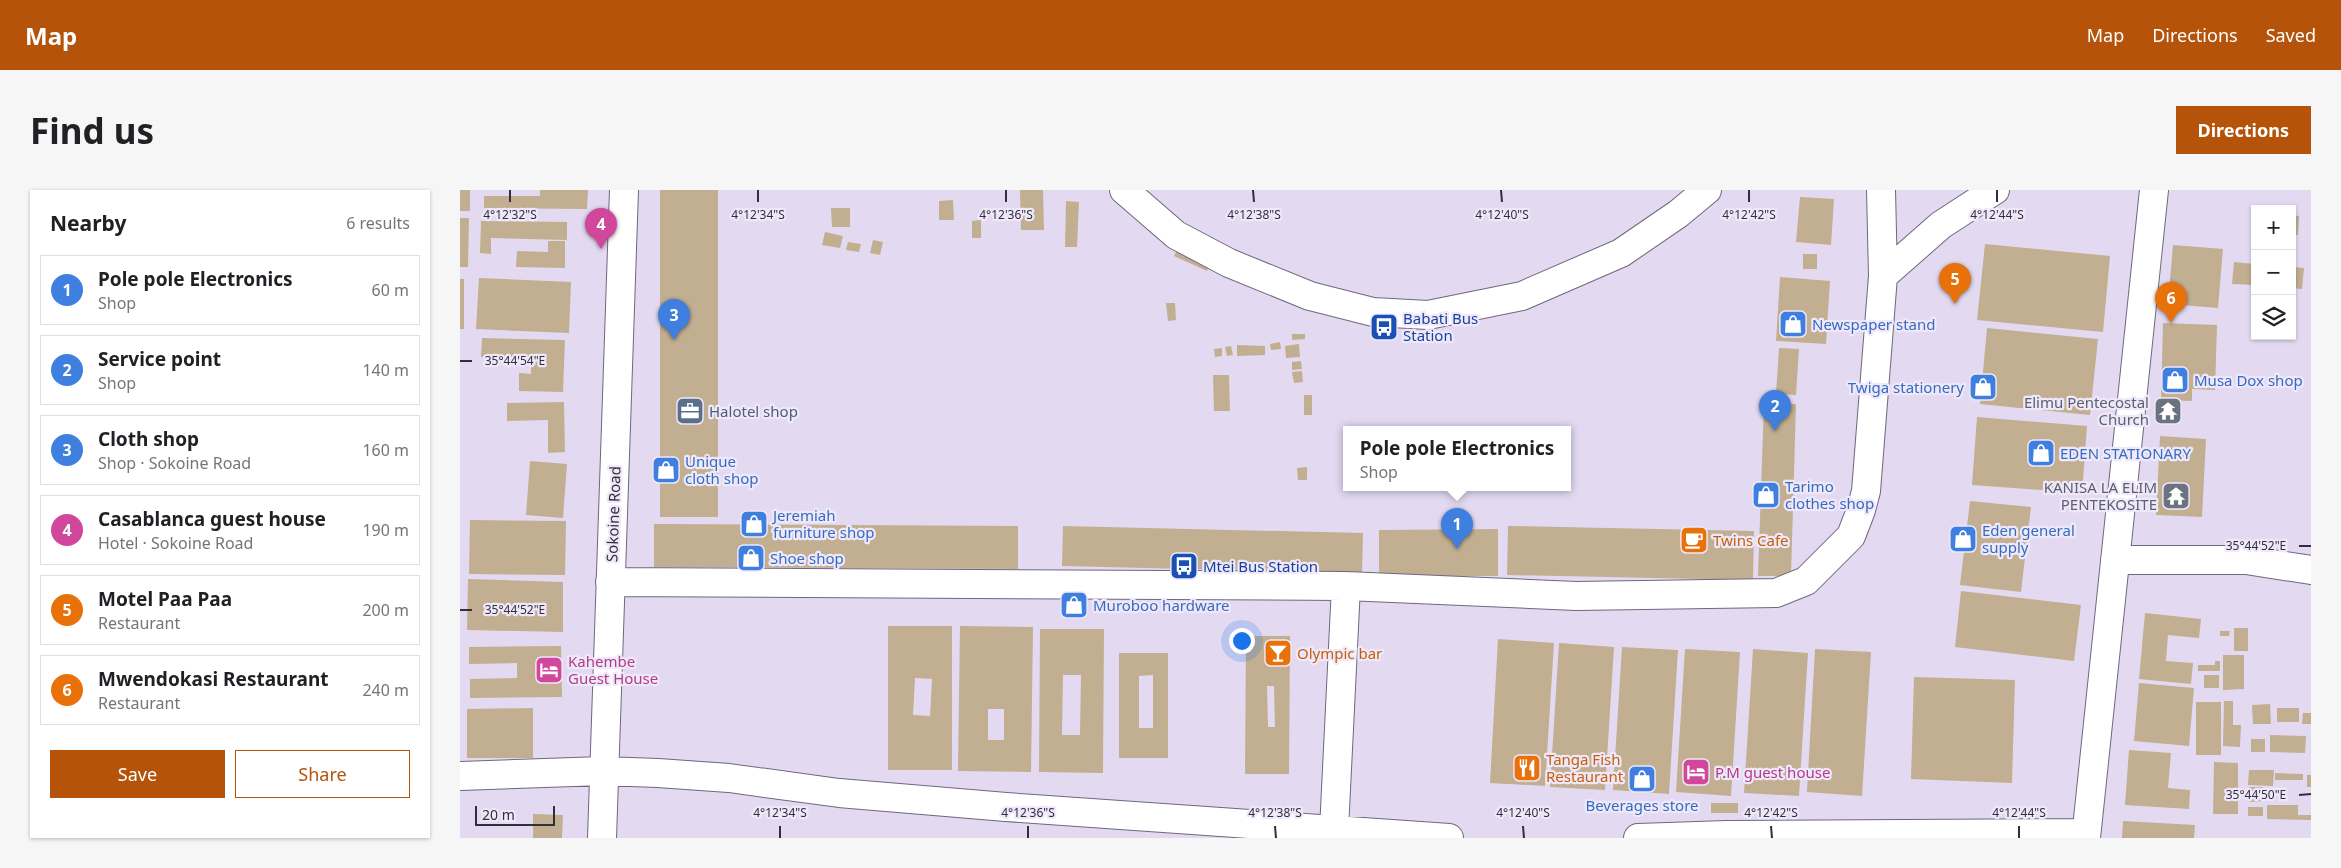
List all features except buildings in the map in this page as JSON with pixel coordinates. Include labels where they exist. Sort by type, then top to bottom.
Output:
[{"type":"street","name":"Sokoine Road","points":[[602,838],[624,190]]},
{"type":"street","points":[[1124,190],[1176,235],[1229,263],[1310,296],[1373,312],[1428,315],[1522,296],[1621,254],[1678,214],[1707,190]]},
{"type":"street","points":[[610,582],[1346,586],[1576,596],[1776,593],[1806,582],[1851,536],[1862,510],[1868,473],[1883,276],[1881,190]]},
{"type":"street","points":[[1883,276],[1941,225],[1995,190]]},
{"type":"street","points":[[1638,838],[1736,834],[2086,835],[2154,190]]},
{"type":"street","points":[[2115,560],[2246,560],[2311,570]]},
{"type":"street","points":[[1334,830],[1346,586]]},
{"type":"street","points":[[460,776],[603,771],[730,778],[839,793],[1449,838]]},
{"type":"place","name":"Casablanca guest house","points":[[601,249]]},
{"type":"place","name":"Motel Paa Paa","points":[[1955,304]]},
{"type":"place","name":"Mwendokasi Restaurant","points":[[2171,323]]},
{"type":"place","name":"Newspaper stand","points":[[1793,324]]},
{"type":"place","name":"Babati Bus Station","points":[[1384,327]]},
{"type":"place","name":"Cloth shop","points":[[674,340]]},
{"type":"place","name":"Musa Dox shop","points":[[2175,380]]},
{"type":"place","name":"Twiga stationery","points":[[1983,387]]},
{"type":"place","name":"Halotel shop","points":[[690,411]]},
{"type":"place","name":"Elimu Pentecostal Church","points":[[2168,411]]},
{"type":"place","name":"Service point","points":[[1775,431]]},
{"type":"place","name":"EDEN STATIONARY","points":[[2041,453]]},
{"type":"place","name":"Unique cloth shop","points":[[666,470]]},
{"type":"place","name":"Tarimo clothes shop","points":[[1766,495]]},
{"type":"place","name":"KANISA LA ELIM PENTEKOSITE","points":[[2176,496]]},
{"type":"place","name":"Jeremiah furniture shop","points":[[754,524]]},
{"type":"place","name":"Eden general supply","points":[[1963,539]]},
{"type":"place","name":"Twins Cafe","points":[[1694,540]]},
{"type":"place","name":"Pole pole Electronics","points":[[1457,549]]},
{"type":"place","name":"Shoe shop","points":[[751,558]]},
{"type":"place","name":"Mtei Bus Station","points":[[1184,566]]},
{"type":"place","name":"Muroboo hardware","points":[[1074,605]]},
{"type":"place","name":"Olympic bar","points":[[1278,653]]},
{"type":"place","name":"Kahembe Guest House","points":[[549,670]]},
{"type":"place","name":"Tanga Fish Restaurant","points":[[1527,768]]},
{"type":"place","name":"P.M guest house","points":[[1696,772]]},
{"type":"place","name":"Beverages store","points":[[1642,779]]}]
